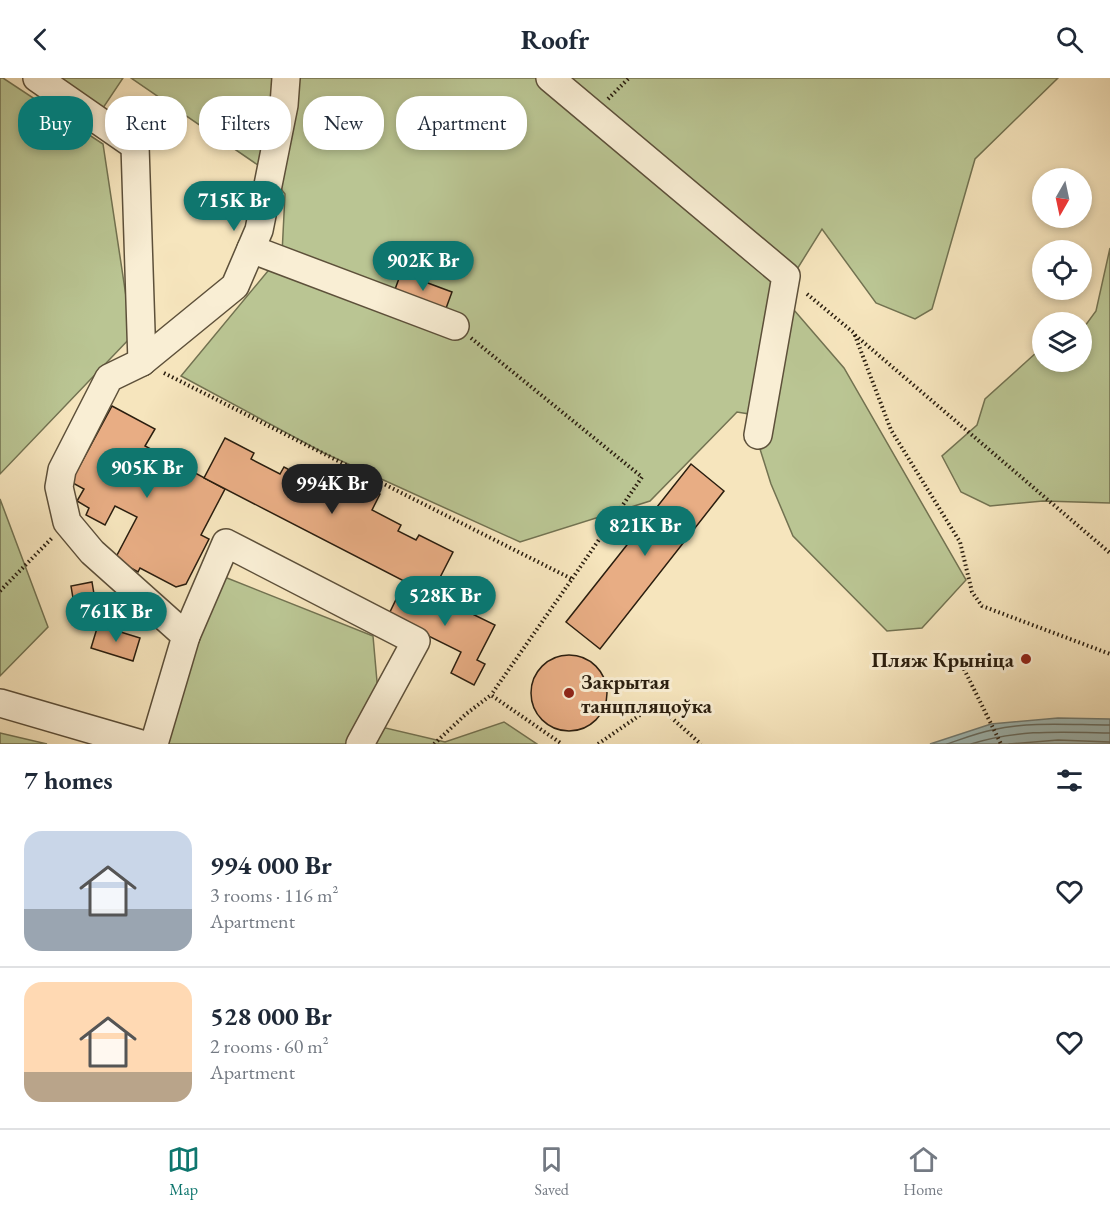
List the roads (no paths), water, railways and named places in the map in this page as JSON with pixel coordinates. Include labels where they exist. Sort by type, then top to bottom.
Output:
[{"type":"street","points":[[37,78],[135,146],[142,362]]},
{"type":"street","points":[[186,636],[92,552],[67,522],[60,494],[62,470],[109,378],[142,362],[235,286],[261,219],[284,105],[286,78]]},
{"type":"street","points":[[550,78],[786,276],[758,435]]},
{"type":"street","points":[[251,249],[455,326]]},
{"type":"street","points":[[154,744],[186,636],[226,543],[416,640],[360,744]]},
{"type":"street","points":[[0,703],[141,744]]},
{"type":"water","points":[[1058,718],[1110,719],[1110,744],[930,744],[991,724]]},
{"type":"place","name":"Пляж Крыніца","points":[[1026,659]]},
{"type":"place","name":"Закрытая танцпляцоўка","points":[[569,693]]}]
